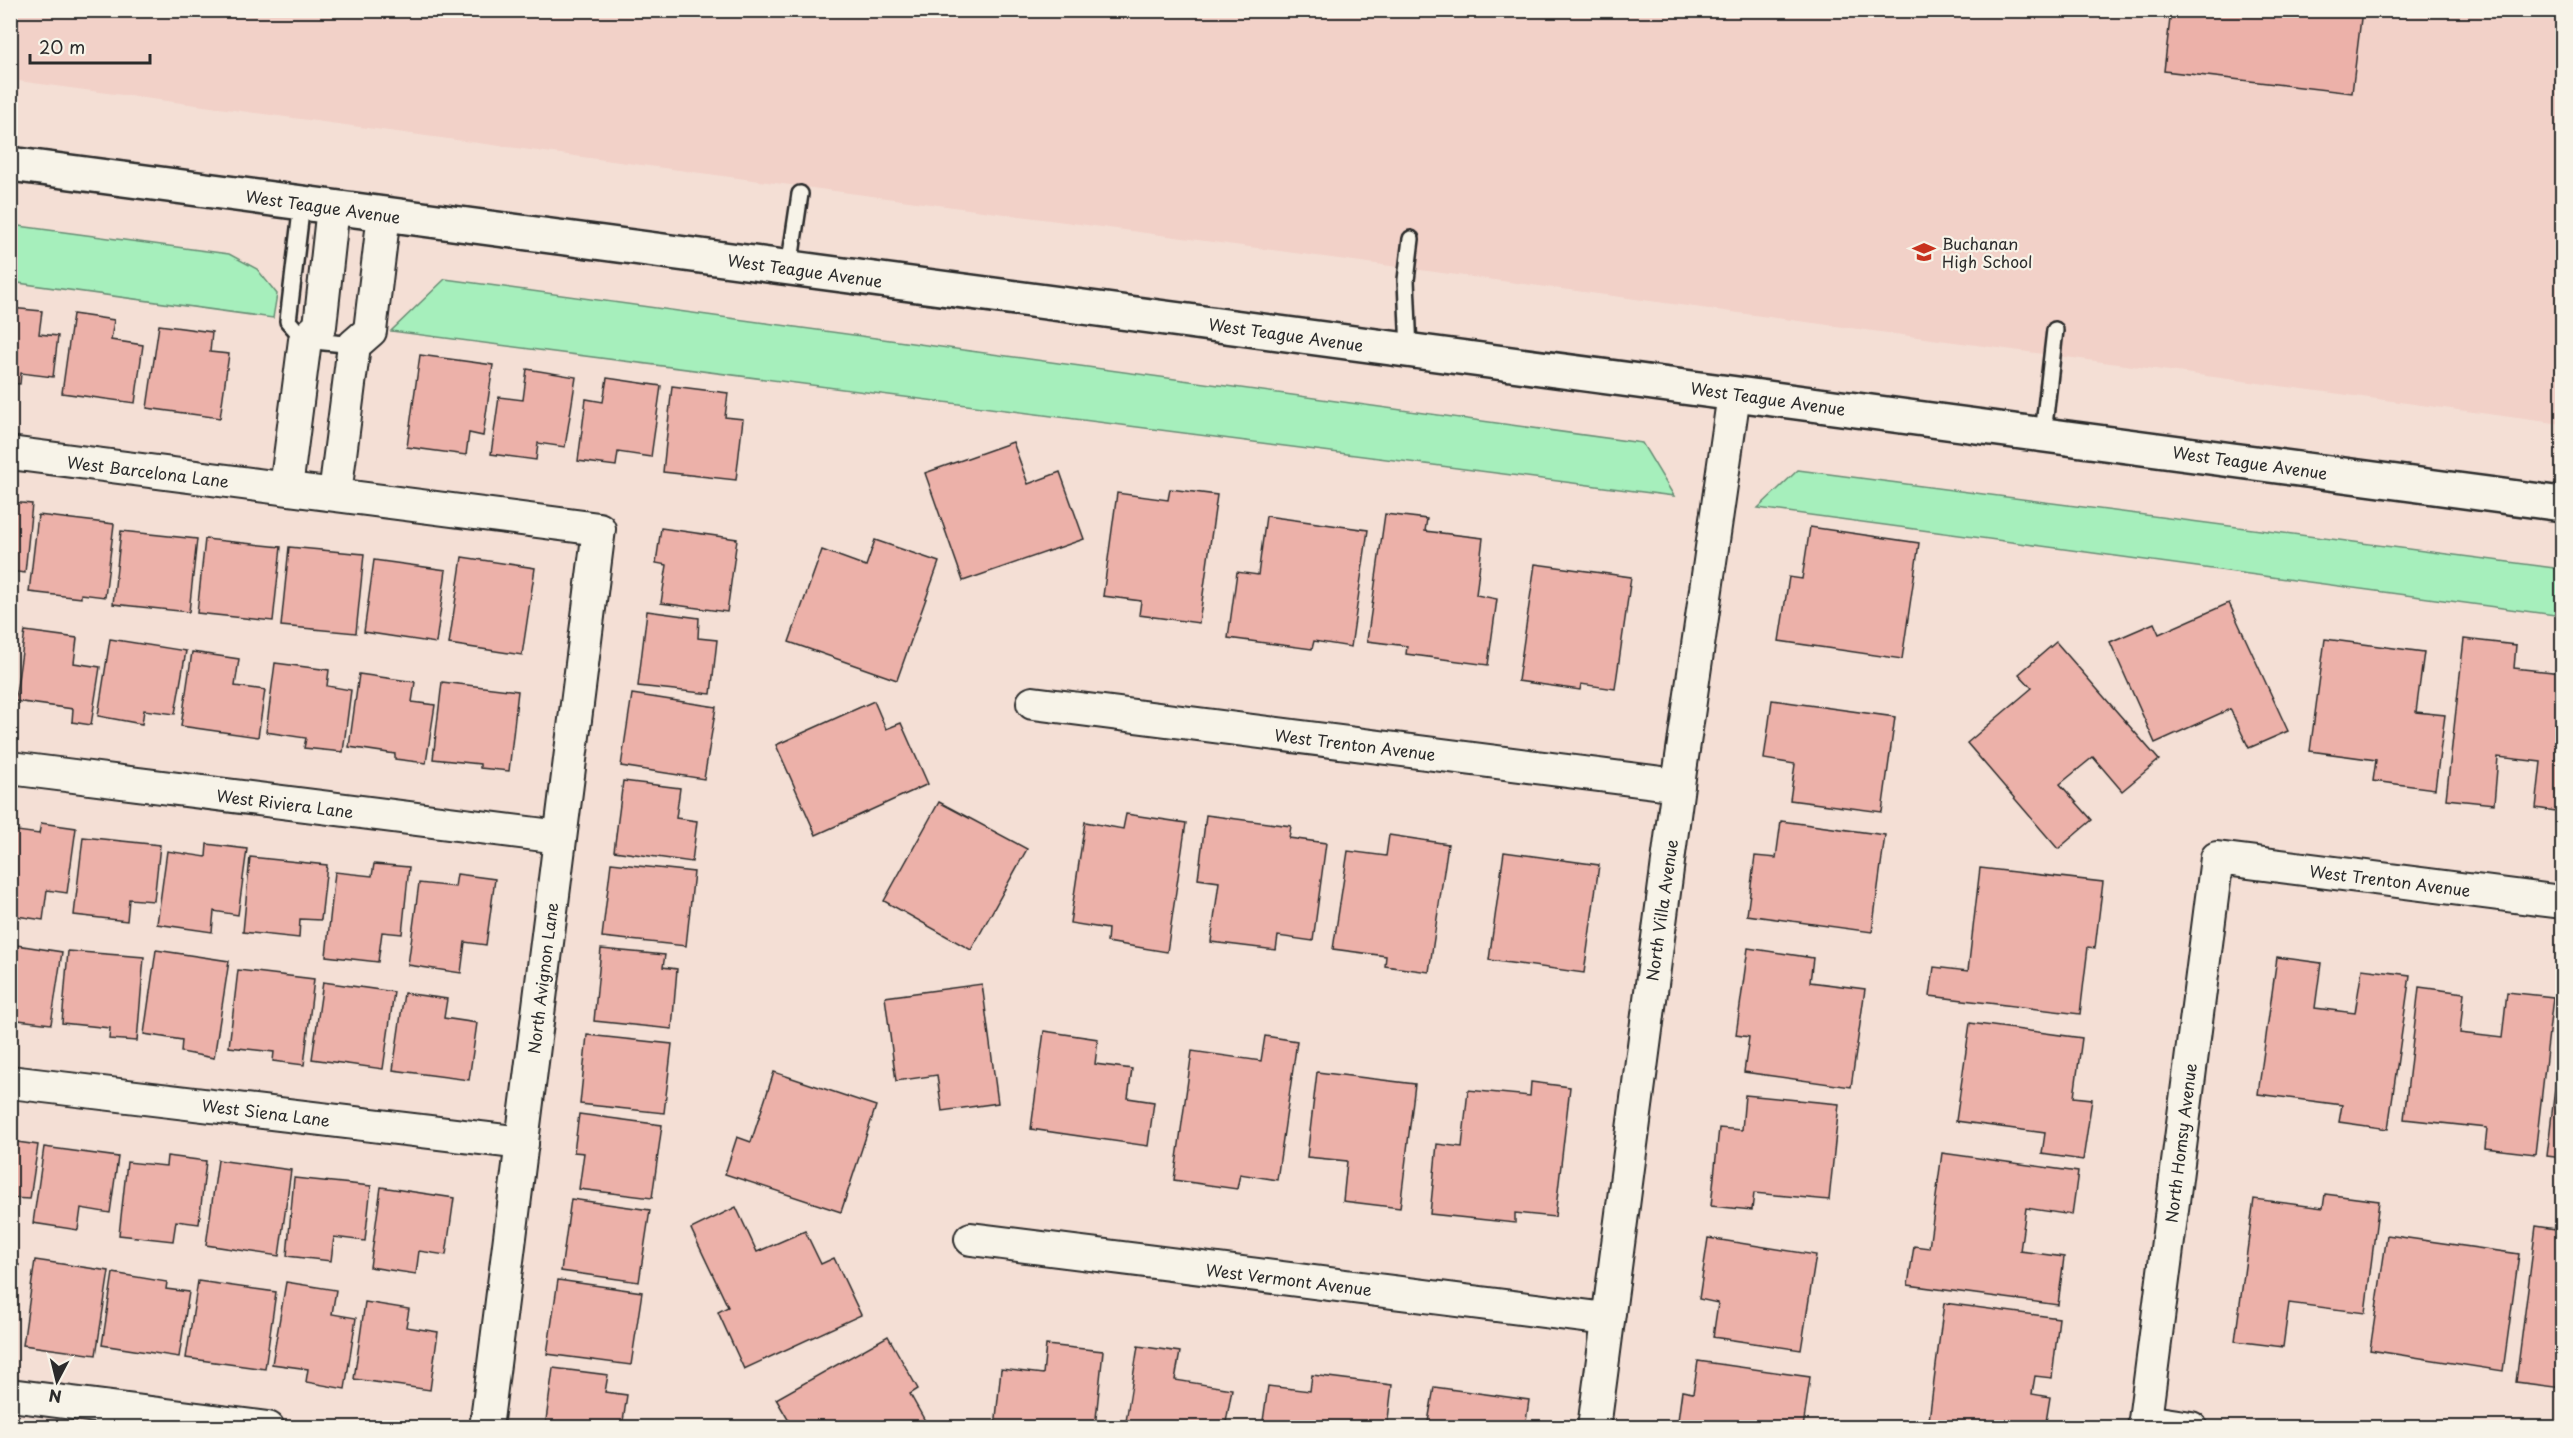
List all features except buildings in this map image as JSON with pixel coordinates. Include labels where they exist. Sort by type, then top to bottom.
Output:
[{"type":"street","name":"West Teague Avenue","points":[[10,164],[2562,504]]},
{"type":"street","points":[[286,488],[305,340],[320,326],[318,205]]},
{"type":"street","points":[[335,494],[354,345],[370,331],[384,214]]},
{"type":"street","name":"North Villa Avenue","points":[[1594,1428],[1678,785],[1734,394]]},
{"type":"street","name":"West Barcelona Lane","points":[[10,453],[598,529]]},
{"type":"street","name":"North Avignon Lane","points":[[486,1428],[598,529]]},
{"type":"street","name":"West Trenton Avenue","points":[[1033,703],[1678,785]]},
{"type":"street","name":"West Riviera Lane","points":[[10,768],[560,837]]},
{"type":"street","name":"West Trenton Avenue","points":[[2217,858],[2562,903]]},
{"type":"street","name":"North Homsy Avenue","points":[[2144,1424],[2217,858]]},
{"type":"street","name":"West Siena Lane","points":[[10,1082],[522,1143]]},
{"type":"street","name":"West Vermont Avenue","points":[[971,1239],[1607,1319]]},
{"type":"street","points":[[10,1395],[268,1428]]},
{"type":"street","points":[[2144,1424],[2191,1428]]},
{"type":"lane","points":[[789,268],[800,194]]},
{"type":"lane","points":[[1410,351],[1406,280],[1411,239]]},
{"type":"lane","points":[[2043,434],[2055,330]]},
{"type":"lane","points":[[305,340],[354,345]]},
{"type":"shaded area","name":"Buchanan High School","points":[[11,10],[2562,11],[2562,424],[11,80]]},
{"type":"green space","points":[[11,225],[229,254],[257,269],[277,294],[273,318],[11,282]]},
{"type":"green space","points":[[445,279],[1642,443],[1674,496],[391,331]]},
{"type":"green space","points":[[1798,470],[2562,569],[2562,616],[1758,508]]},
{"type":"place","name":"Buchanan High School","points":[[1924,252]]}]
